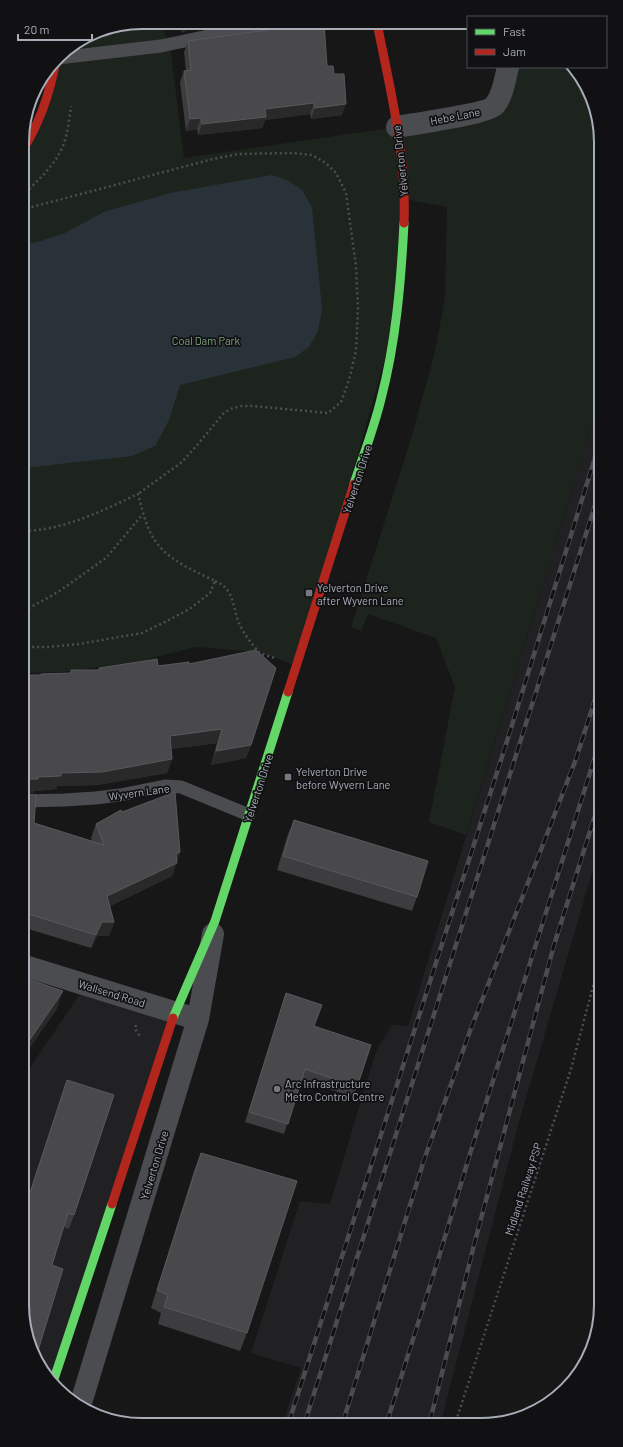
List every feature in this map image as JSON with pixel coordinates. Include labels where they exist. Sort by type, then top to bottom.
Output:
[{"type":"street","name":"Yelverton Drive","points":[[55,1377],[175,1012],[215,921],[372,434],[386,380],[393,343],[401,278],[404,184],[397,127],[378,29]]},
{"type":"street","name":"Hebe Lane","points":[[397,127],[486,110],[495,106],[500,97],[508,68]]},
{"type":"street","points":[[29,138],[50,93],[55,70]]},
{"type":"street","name":"Yelverton Drive","points":[[82,1401],[198,1019],[215,921]]},
{"type":"street","name":"Wallsend Road","points":[[29,967],[198,1019]]},
{"type":"lane","points":[[67,58],[161,46],[231,29]]},
{"type":"lane","name":"Wyvern Lane","points":[[29,801],[95,798],[120,795],[165,786],[181,787],[249,815]]},
{"type":"path","points":[[29,206],[32,207],[213,159],[238,154],[293,153],[312,155],[326,163],[336,173],[346,193],[356,266],[358,308],[356,351],[349,380],[341,402],[328,413],[253,406],[242,406],[230,409],[222,414],[182,462],[138,494],[95,514],[50,528],[29,530]]},
{"type":"path","points":[[138,494],[143,514],[160,547],[171,557],[219,583],[232,598],[239,624],[260,652],[276,659]]},
{"type":"path","points":[[29,608],[58,592],[106,558],[143,514]]},
{"type":"path","points":[[29,647],[79,644],[142,633],[190,608],[210,593],[215,581]]},
{"type":"path","name":"Midland Railway PSP","points":[[457,1418],[571,1069],[594,983]]},
{"type":"path","points":[[139,1001],[135,1029],[142,1041]]},
{"type":"shaded area","points":[[272,175],[289,181],[302,190],[312,207],[322,309],[318,331],[309,347],[295,357],[180,385],[169,420],[155,446],[132,456],[29,467],[29,243],[38,242],[65,233],[104,212],[170,193]]},
{"type":"shaded area","points":[[594,418],[594,866],[519,1122],[442,1418],[284,1418],[301,1368],[251,1353],[300,1201],[330,1204],[376,1051],[392,1025],[408,1026]]},
{"type":"shaded area","points":[[86,985],[175,1012],[55,1377],[44,1362],[33,1334],[30,1320],[29,1069]]},
{"type":"green space","name":"Coal Dam Park","points":[[135,29],[162,29],[170,45],[184,158],[397,127],[486,110],[507,68],[566,68],[571,73],[579,86],[590,113],[594,142],[594,418],[466,835],[429,822],[455,687],[436,638],[368,614],[361,631],[351,627],[410,442],[434,356],[445,298],[447,207],[404,199],[396,321],[297,666],[260,652],[196,647],[144,660],[114,665],[63,672],[29,673],[29,134],[57,68],[62,62],[85,44],[113,33]]},
{"type":"building","points":[[324,29],[327,66],[333,66],[334,74],[344,74],[346,104],[315,108],[314,103],[265,109],[266,117],[202,124],[201,118],[190,119],[184,71],[191,70],[188,41],[267,30]]},
{"type":"building","points":[[256,650],[276,668],[251,745],[216,751],[222,729],[170,736],[172,759],[102,772],[61,773],[61,776],[29,779],[29,675],[71,673],[71,670],[99,670],[99,668],[157,659],[158,666],[189,662],[189,664]]},
{"type":"building","points":[[175,792],[180,852],[176,854],[177,863],[107,896],[114,922],[102,922],[96,935],[29,914],[29,794],[36,795],[34,823],[104,845],[96,824],[121,810],[122,812]]},
{"type":"building","points":[[294,820],[428,861],[417,897],[283,856]]},
{"type":"building","points":[[29,979],[63,991],[29,1041]]},
{"type":"building","points":[[286,993],[322,1005],[314,1026],[371,1045],[357,1087],[305,1069],[288,1124],[249,1112]]},
{"type":"building","points":[[67,1080],[114,1095],[74,1215],[68,1213],[52,1265],[63,1269],[38,1349],[33,1334],[29,1305],[29,1196]]},
{"type":"building","points":[[201,1153],[297,1181],[247,1333],[164,1307],[168,1295],[157,1290]]},
{"type":"railway","points":[[290,1418],[508,738],[594,461]]},
{"type":"railway","points":[[306,1418],[594,509]]},
{"type":"railway","points":[[344,1418],[424,1160],[470,1031],[576,759],[594,703]]},
{"type":"railway","points":[[388,1418],[594,760]]},
{"type":"railway","points":[[431,1418],[474,1245],[554,945],[594,819]]},
{"type":"traffic: fast","points":[[354,484],[372,431],[386,377],[394,334],[404,223]]},
{"type":"traffic: fast","points":[[173,1018],[215,921],[288,692]]},
{"type":"traffic: fast","points":[[55,1377],[112,1204]]},
{"type":"traffic: jam","points":[[378,29],[392,97],[400,147],[403,172],[404,223]]},
{"type":"traffic: jam","points":[[29,138],[44,107],[54,72]]},
{"type":"traffic: jam","points":[[288,692],[354,484]]},
{"type":"traffic: jam","points":[[112,1204],[173,1018]]},
{"type":"place","name":"Yelverton Drive after Wyvern Lane","points":[[309,593]]},
{"type":"place","name":"Yelverton Drive before Wyvern Lane","points":[[288,777]]},
{"type":"place","name":"Arc Infrastructure Metro Control Centre","points":[[277,1089]]}]
